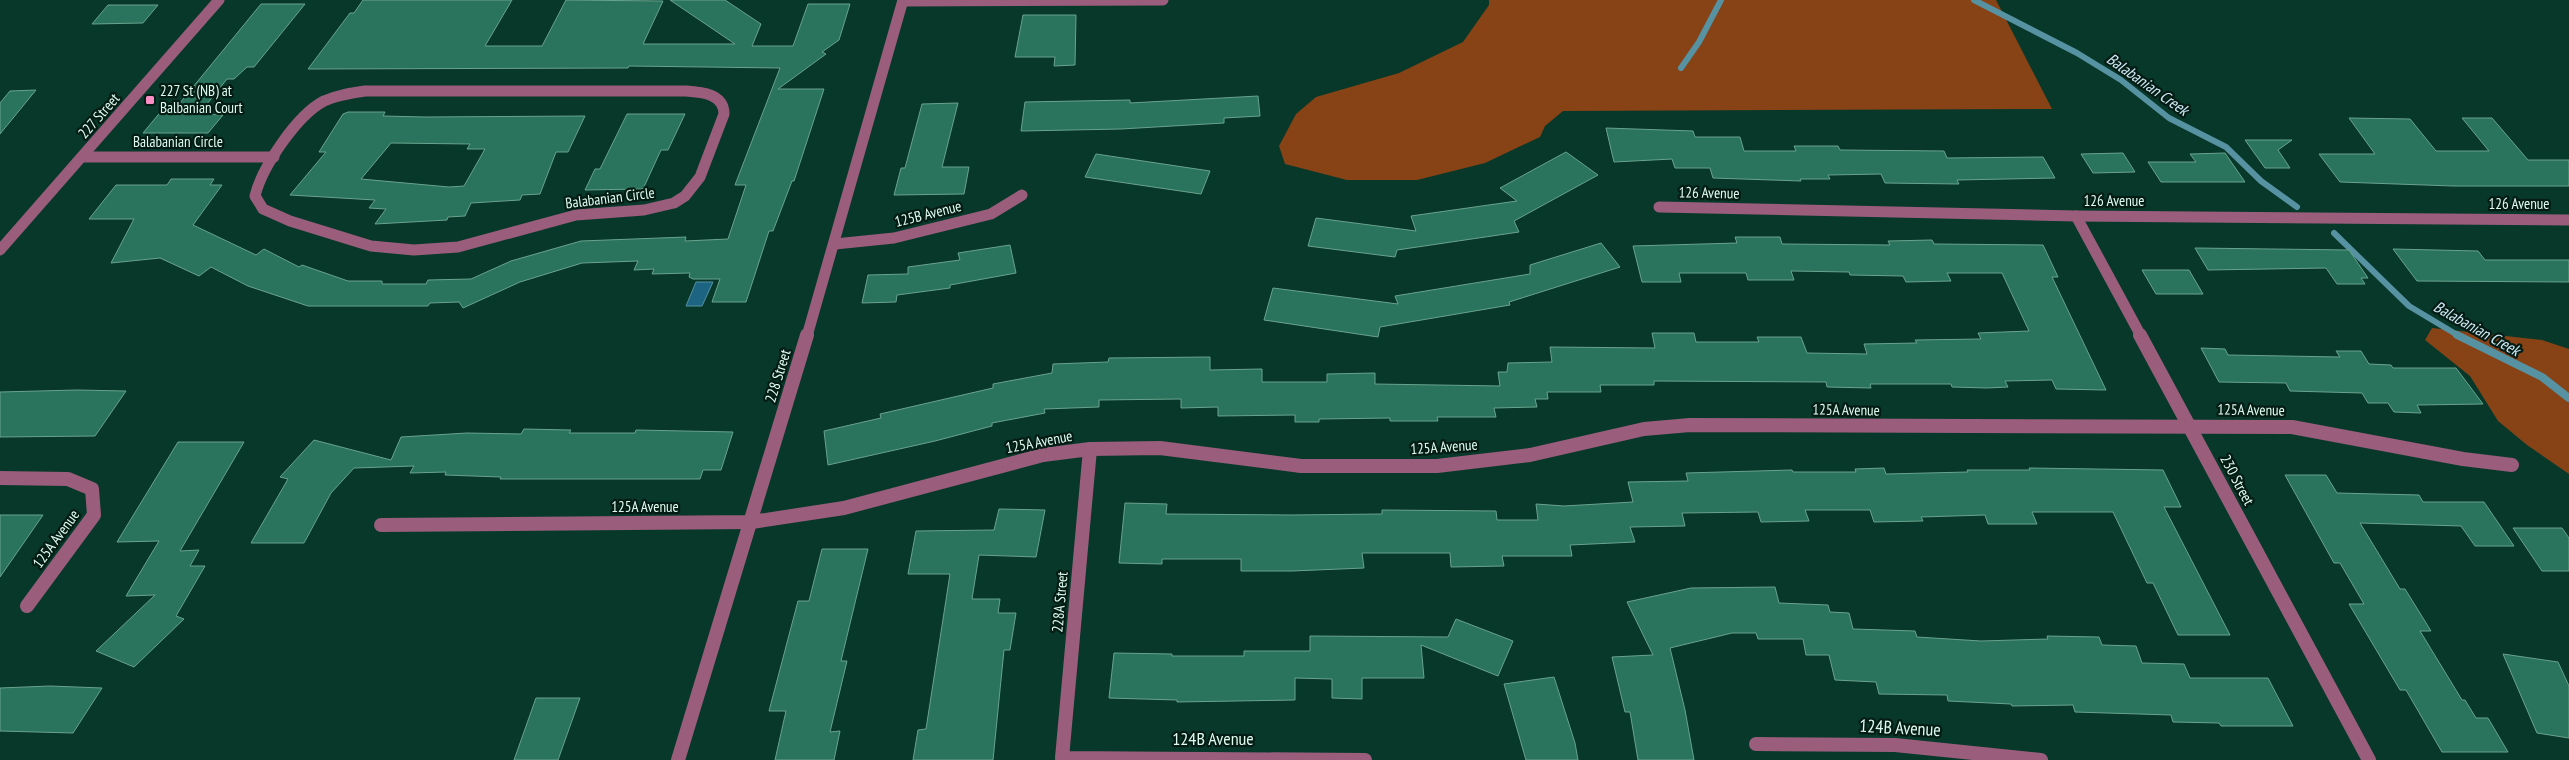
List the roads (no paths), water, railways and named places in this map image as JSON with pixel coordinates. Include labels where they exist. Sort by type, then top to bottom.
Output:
[{"type":"street","name":"227 Street","points":[[0,250],[219,0]]},
{"type":"street","points":[[903,1],[1163,0]]},
{"type":"street","name":"228 Street","points":[[678,760],[752,522],[903,1]]},
{"type":"street","name":"Balabanian Circle","points":[[686,91],[710,95],[722,102],[724,107],[722,118],[700,176],[685,196],[674,203],[644,210],[576,215],[498,238],[458,247],[414,250],[371,246],[290,221],[263,209],[257,202],[256,188],[274,157],[305,114],[330,99],[354,92],[686,91]]},
{"type":"street","name":"Balabanian Circle","points":[[83,157],[274,157]]},
{"type":"street","name":"125B Avenue","points":[[834,244],[894,238],[991,214],[1022,195]]},
{"type":"street","name":"126 Avenue","points":[[1659,207],[2076,216],[2569,220]]},
{"type":"street","name":"230 Street","points":[[2076,216],[2369,760]]},
{"type":"street","name":"125A Avenue","points":[[381,525],[752,522],[844,508],[1043,455],[1090,449],[1160,448],[1301,466],[1436,466],[1530,455],[1644,429],[1690,426],[2292,427],[2463,460],[2512,465]]},
{"type":"street","name":"228A Street","points":[[1062,758],[1090,449]]},
{"type":"street","name":"125A Avenue","points":[[0,478],[68,479],[92,489],[94,515],[27,606]]},
{"type":"street","name":"124B Avenue","points":[[1756,744],[1895,745],[2041,760]]},
{"type":"street","name":"124B Avenue","points":[[1062,758],[1365,760]]},
{"type":"water","points":[[696,282],[713,282],[702,306],[686,306]]},
{"type":"waterway","points":[[1681,68],[1699,42],[1721,0]]},
{"type":"waterway","name":"Balabanian Creek","points":[[1974,0],[2077,53],[2121,80],[2169,118],[2226,147],[2261,181],[2297,207]]},
{"type":"waterway","name":"Balabanian Creek","points":[[2334,233],[2409,306],[2459,336]]},
{"type":"waterway","name":"Balabanian Creek","points":[[2459,336],[2542,377],[2569,398]]},
{"type":"place","name":"227 St (NB) at Balbanian Court","points":[[150,100]]}]
